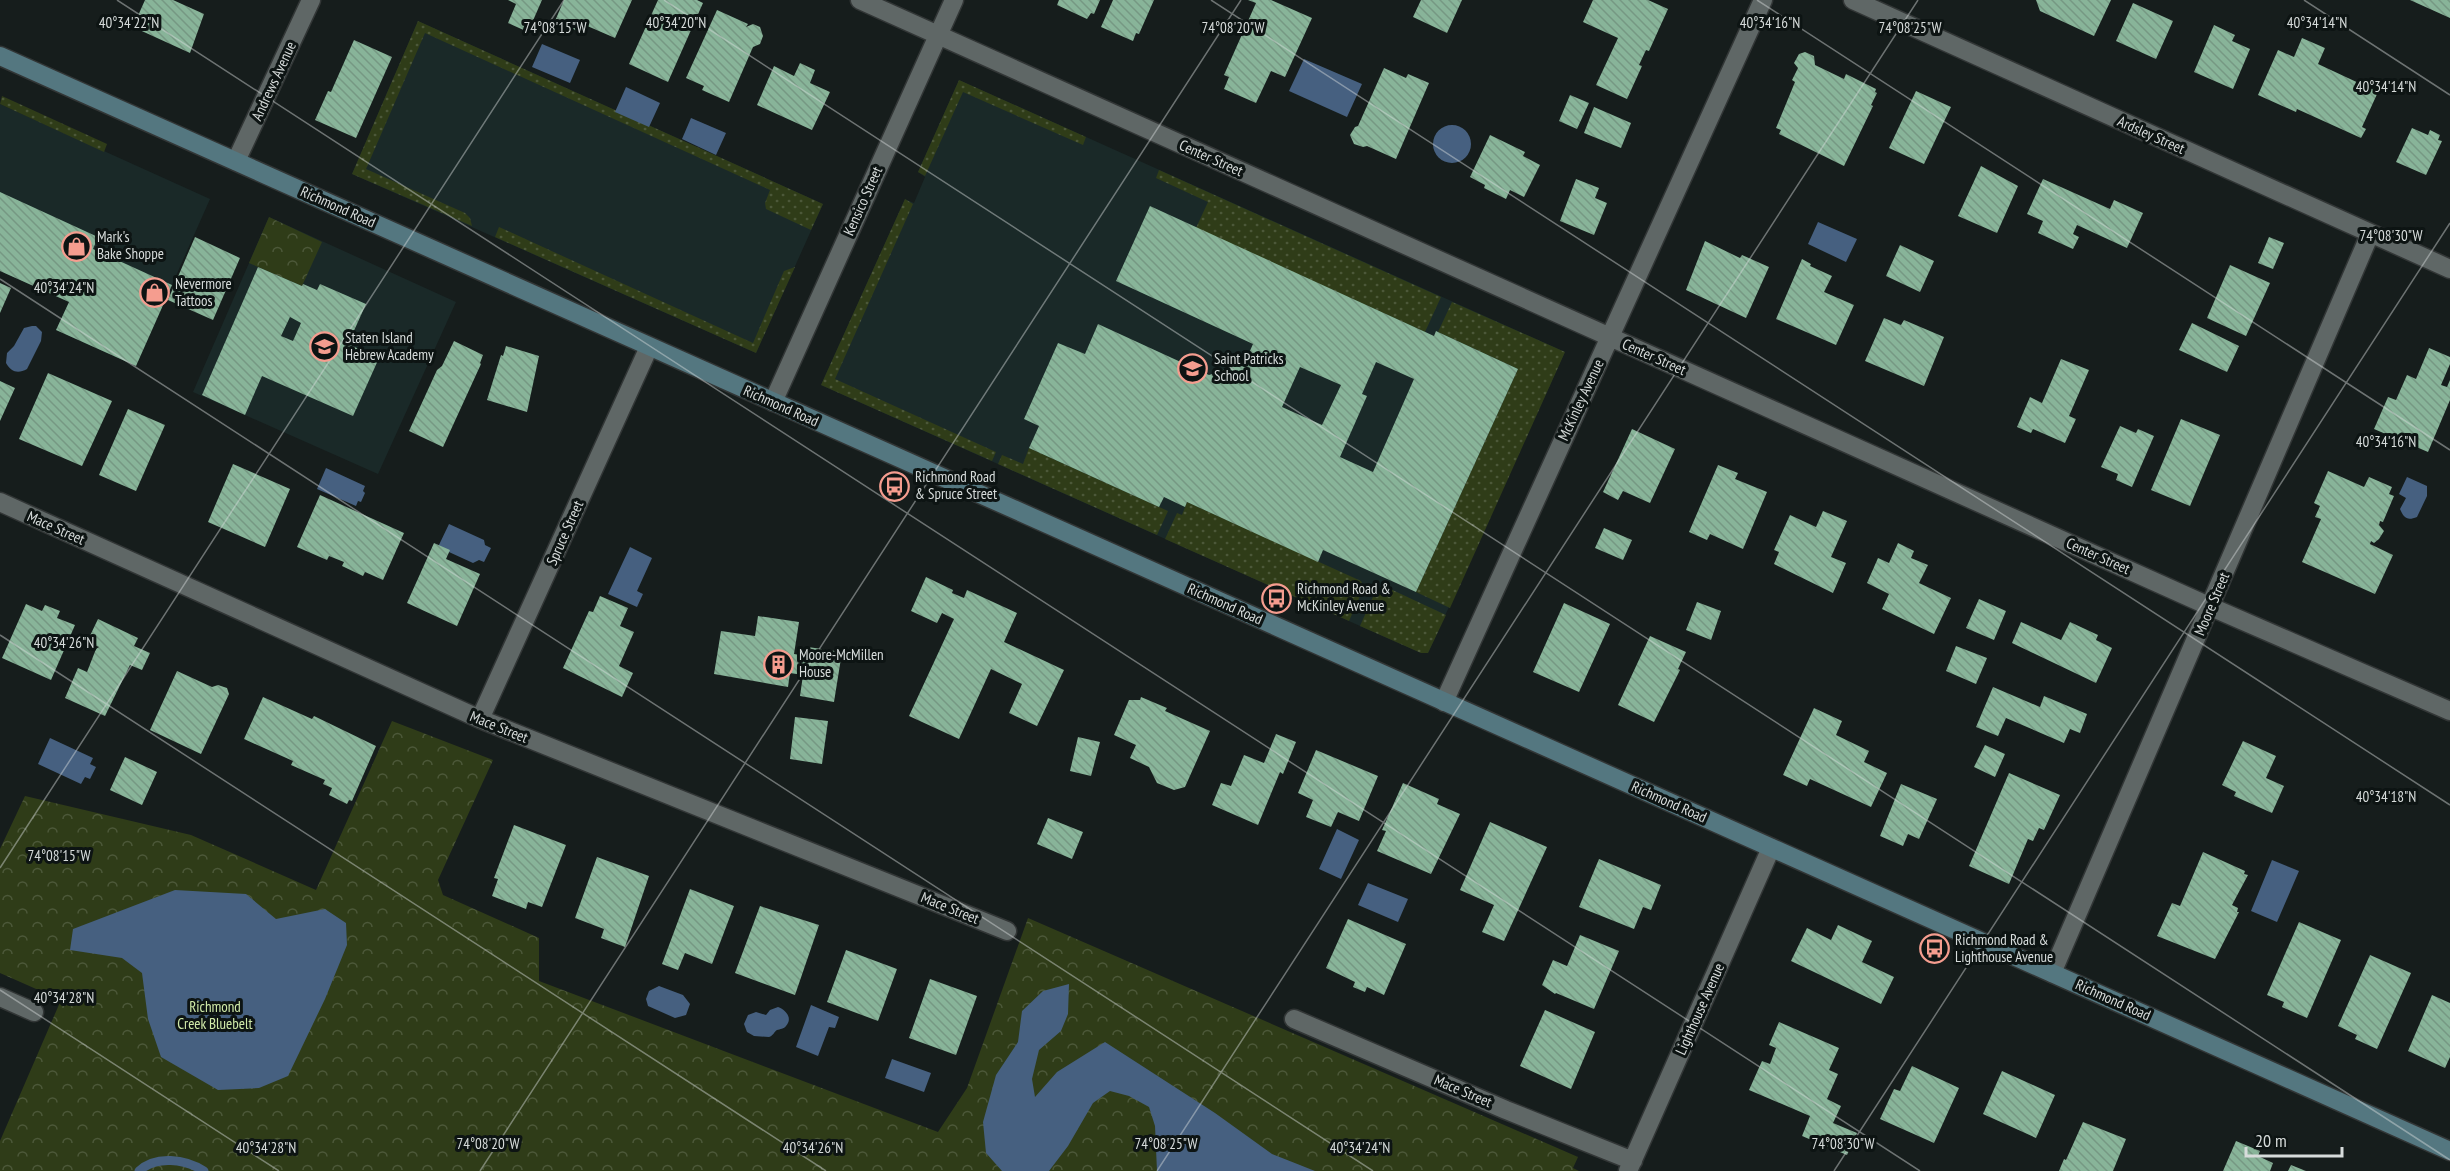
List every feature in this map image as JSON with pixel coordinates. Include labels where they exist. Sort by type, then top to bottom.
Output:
[{"type":"street","name":"Andrews Avenue","points":[[236,161],[311,0]]},
{"type":"street","name":"Center Street","points":[[860,0],[2211,607],[2450,711]]},
{"type":"street","name":"Kensico Street","points":[[773,402],[954,0]]},
{"type":"street","name":"McKinley Avenue","points":[[1444,702],[1763,0]]},
{"type":"street","name":"Ardsley Street","points":[[1853,0],[2450,269]]},
{"type":"street","name":"Richmond Road","points":[[0,56],[2450,1151]]},
{"type":"street","name":"Moore Street","points":[[2052,973],[2370,234]]},
{"type":"street","name":"Spruce Street","points":[[480,719],[650,347]]},
{"type":"street","name":"Mace Street","points":[[0,502],[480,719],[1007,931]]},
{"type":"street","name":"Lighthouse Avenue","points":[[1631,1166],[1772,848]]},
{"type":"street","points":[[0,997],[34,1012]]},
{"type":"street","name":"Mace Street","points":[[1294,1019],[1631,1166]]},
{"type":"shaded area","points":[[418,21],[823,204],[756,353],[352,174]]},
{"type":"shaded area","name":"Saint Patricks School","points":[[959,80],[1565,352],[1428,653],[1421,653],[821,385],[905,199],[914,203],[925,177],[918,172]]},
{"type":"shaded area","points":[[0,104],[210,199],[136,366],[56,330],[69,302],[0,271]]},
{"type":"shaded area","name":"Staten Island Hebrew Academy","points":[[269,217],[456,302],[378,474],[193,392]]},
{"type":"green space","points":[[418,21],[823,204],[811,230],[766,209],[765,203],[770,190],[425,33],[366,169],[465,213],[470,218],[472,226],[352,174]]},
{"type":"green space","points":[[959,80],[1086,137],[1083,145],[963,92],[925,176],[918,172]]},
{"type":"green space","points":[[2,96],[107,144],[104,152],[0,104]]},
{"type":"green space","points":[[1159,170],[1441,297],[1425,332],[1196,228],[1208,202],[1156,178]]},
{"type":"green space","points":[[905,199],[913,204],[835,379],[996,452],[992,461],[821,385]]},
{"type":"green space","points":[[269,217],[322,242],[302,286],[249,263]]},
{"type":"green space","points":[[499,227],[753,343],[784,271],[795,267],[756,353],[495,237]]},
{"type":"green space","points":[[1452,302],[1565,352],[1450,608],[1416,592],[1518,369],[1438,332]]},
{"type":"green space","points":[[1029,448],[1168,511],[1157,535],[998,464],[1002,455],[1023,464]]},
{"type":"green space","points":[[1187,502],[1361,581],[1364,587],[1349,621],[1165,539],[1177,513],[1182,515]]},
{"type":"green space","points":[[1386,587],[1446,615],[1428,653],[1421,653],[1360,626],[1376,590]]},
{"type":"green space","name":"Richmond Creek Bluebelt","points":[[392,721],[493,760],[438,880],[443,895],[539,938],[539,981],[938,1132],[967,1088],[1028,918],[1578,1157],[1573,1168],[1579,1171],[0,1171],[0,1141],[61,1000],[0,973],[0,849],[25,796],[191,835],[316,890]]},
{"type":"water","points":[[542,44],[580,60],[570,83],[532,67]]},
{"type":"water","points":[[1304,59],[1362,84],[1347,117],[1289,91]]},
{"type":"water","points":[[626,87],[660,103],[649,127],[615,112]]},
{"type":"water","points":[[691,118],[726,133],[716,155],[682,139]]},
{"type":"water","points":[[1452,125],[1466,130],[1471,144],[1466,158],[1452,163],[1438,158],[1433,144],[1438,130]]},
{"type":"water","points":[[1818,222],[1857,239],[1846,262],[1808,244]]},
{"type":"water","points":[[36,326],[42,332],[41,341],[27,369],[15,371],[6,363],[7,353],[14,346],[24,328]]},
{"type":"water","points":[[326,468],[365,486],[361,502],[358,501],[356,506],[317,489]]},
{"type":"water","points":[[2407,477],[2427,486],[2427,496],[2417,517],[2411,519],[2404,517],[2400,509],[2406,498],[2399,494]]},
{"type":"water","points":[[449,524],[484,540],[485,545],[491,548],[484,562],[479,560],[473,563],[438,547]]},
{"type":"water","points":[[630,547],[652,558],[637,591],[643,594],[637,607],[608,594]]},
{"type":"water","points":[[50,738],[93,758],[90,764],[96,767],[90,779],[85,777],[81,784],[38,764]]},
{"type":"water","points":[[1337,829],[1359,840],[1341,879],[1319,869]]},
{"type":"water","points":[[2272,860],[2299,871],[2277,922],[2251,911]]},
{"type":"water","points":[[1368,883],[1408,899],[1398,922],[1358,905]]},
{"type":"water","points":[[175,890],[246,894],[276,919],[325,909],[346,923],[347,945],[325,999],[288,1076],[259,1088],[218,1090],[161,1057],[148,1019],[142,973],[122,958],[70,950],[73,929]]},
{"type":"water","points":[[1069,984],[1068,1014],[1061,1031],[1039,1050],[1032,1079],[1035,1097],[1057,1072],[1105,1042],[1215,1113],[1272,1154],[1315,1171],[1157,1171],[1155,1126],[1149,1107],[1129,1096],[1110,1091],[1093,1103],[1068,1146],[1049,1171],[1002,1171],[986,1153],[983,1122],[996,1075],[1018,1042],[1022,1011],[1043,991]]},
{"type":"water","points":[[659,986],[683,995],[690,1004],[686,1015],[675,1018],[648,1006],[646,999],[649,991]]},
{"type":"water","points":[[811,1005],[839,1017],[835,1028],[829,1027],[818,1056],[796,1047]]},
{"type":"water","points":[[778,1007],[784,1010],[789,1017],[785,1027],[769,1037],[754,1036],[747,1032],[744,1024],[748,1015],[756,1012],[766,1015],[770,1010]]},
{"type":"water","points":[[892,1059],[931,1073],[924,1092],[885,1078]]},
{"type":"building","points":[[145,0],[173,0],[204,14],[190,53],[133,27]]},
{"type":"building","points":[[508,0],[542,0],[528,32],[508,23],[516,4]]},
{"type":"building","points":[[564,0],[632,0],[615,38],[585,25],[582,33],[555,21]]},
{"type":"building","points":[[658,0],[697,0],[703,3],[668,82],[629,64]]},
{"type":"building","points":[[1059,0],[1100,0],[1094,14],[1091,13],[1087,19],[1057,5]]},
{"type":"building","points":[[1113,0],[1154,0],[1139,34],[1136,33],[1133,41],[1101,27]]},
{"type":"building","points":[[1248,0],[1271,0],[1312,18],[1285,77],[1271,71],[1256,103],[1224,89],[1229,77],[1224,75],[1256,3]]},
{"type":"building","points":[[1421,0],[1462,0],[1447,33],[1413,17]]},
{"type":"building","points":[[1593,0],[1648,0],[1668,9],[1649,51],[1646,50],[1639,65],[1642,66],[1627,99],[1596,85],[1618,38],[1583,22]]},
{"type":"building","points":[[2036,0],[2111,0],[2094,36],[2040,11]]},
{"type":"building","points":[[2410,0],[2450,0],[2450,18]]},
{"type":"building","points":[[2133,3],[2173,21],[2156,59],[2116,41]]},
{"type":"building","points":[[717,10],[748,24],[746,27],[753,24],[760,27],[763,36],[760,44],[753,47],[729,102],[702,90],[704,86],[686,78]]},
{"type":"building","points":[[2214,25],[2235,35],[2232,41],[2250,49],[2233,89],[2194,72]]},
{"type":"building","points":[[2302,38],[2325,48],[2318,64],[2378,92],[2362,127],[2366,129],[2361,138],[2297,109],[2296,112],[2258,95],[2278,50],[2294,57]]},
{"type":"building","points":[[354,40],[392,57],[356,138],[315,120],[328,91],[331,92]]},
{"type":"building","points":[[1805,52],[1814,56],[1815,65],[1844,79],[1846,74],[1876,89],[1877,93],[1871,105],[1873,106],[1844,166],[1779,134],[1781,130],[1776,128],[1795,82],[1792,80],[1798,68],[1794,63],[1799,54]]},
{"type":"building","points":[[800,63],[815,70],[810,83],[830,92],[812,130],[757,105],[774,66],[794,76]]},
{"type":"building","points":[[1384,68],[1406,78],[1408,74],[1429,83],[1396,159],[1367,146],[1354,144],[1350,135],[1358,126]]},
{"type":"building","points":[[1916,91],[1951,107],[1924,164],[1889,148]]},
{"type":"building","points":[[1570,95],[1589,103],[1577,129],[1559,121]]},
{"type":"building","points":[[1594,107],[1631,123],[1621,148],[1584,133]]},
{"type":"building","points":[[2412,128],[2428,135],[2430,130],[2440,135],[2438,140],[2442,141],[2426,175],[2396,162]]},
{"type":"building","points":[[1490,135],[1525,152],[1523,156],[1540,165],[1524,197],[1510,190],[1506,199],[1484,188],[1485,185],[1470,177]]},
{"type":"building","points":[[1981,166],[2018,186],[1997,233],[1958,216]]},
{"type":"building","points":[[1576,179],[1599,188],[1595,198],[1607,203],[1594,235],[1560,221]]},
{"type":"building","points":[[2043,179],[2110,209],[2114,200],[2143,213],[2127,248],[2077,225],[2073,234],[2079,237],[2073,249],[2038,233],[2043,221],[2027,214]]},
{"type":"building","points":[[0,192],[98,237],[93,249],[172,285],[136,366],[56,330],[69,302],[0,271]]},
{"type":"building","points":[[1150,206],[1434,336],[1436,331],[1518,369],[1416,592],[1323,550],[1318,562],[1187,502],[1185,507],[1164,497],[1159,507],[1029,448],[1039,426],[1024,419],[1058,343],[1085,354],[1098,324],[1209,375],[1245,362],[1253,344],[1116,281]],"holes":[[[1376,362],[1414,379],[1373,472],[1340,457],[1367,396],[1362,394]],[[1300,367],[1341,385],[1322,425],[1282,407]]]},
{"type":"building","points":[[195,237],[240,258],[213,320],[168,300]]},
{"type":"building","points":[[2269,237],[2284,243],[2273,269],[2258,263]]},
{"type":"building","points":[[1705,241],[1740,258],[1742,255],[1769,267],[1746,318],[1686,290]]},
{"type":"building","points":[[1900,245],[1934,261],[1920,292],[1886,276]]},
{"type":"building","points":[[1802,259],[1811,264],[1810,266],[1832,276],[1824,292],[1854,305],[1836,345],[1776,319]]},
{"type":"building","points":[[2230,265],[2270,283],[2246,336],[2207,318]]},
{"type":"building","points":[[258,267],[302,286],[303,284],[317,290],[320,284],[366,304],[348,344],[379,358],[353,416],[262,376],[245,415],[202,395]],"holes":[[[290,317],[301,323],[293,341],[281,336]]]},
{"type":"building","points":[[0,283],[11,288],[0,313]]},
{"type":"building","points":[[1884,318],[1901,325],[1904,320],[1944,337],[1924,386],[1865,361]]},
{"type":"building","points":[[2192,323],[2239,346],[2227,372],[2179,350]]},
{"type":"building","points":[[454,341],[483,355],[443,447],[409,431],[437,370],[442,366]]},
{"type":"building","points":[[506,346],[539,356],[527,412],[487,400]]},
{"type":"building","points":[[2429,348],[2450,357],[2450,364],[2441,385],[2447,387],[2450,380],[2450,400],[2428,452],[2374,429],[2388,397],[2396,400],[2407,375],[2416,379]]},
{"type":"building","points":[[2061,359],[2089,370],[2069,416],[2076,419],[2065,443],[2033,429],[2031,433],[2017,427],[2030,397],[2042,403]]},
{"type":"building","points":[[48,373],[112,401],[82,466],[19,439]]},
{"type":"building","points":[[0,381],[15,388],[0,421]]},
{"type":"building","points":[[128,409],[165,425],[136,491],[99,475]]},
{"type":"building","points":[[2181,419],[2220,435],[2190,506],[2151,490]]},
{"type":"building","points":[[2120,426],[2136,433],[2138,429],[2154,436],[2132,487],[2116,480],[2118,474],[2101,467]]},
{"type":"building","points":[[1632,429],[1675,449],[1650,503],[1623,491],[1618,500],[1603,492]]},
{"type":"building","points":[[233,464],[290,489],[265,547],[208,522]]},
{"type":"building","points":[[1718,465],[1738,473],[1735,479],[1767,492],[1743,549],[1710,534],[1707,540],[1689,532]]},
{"type":"building","points":[[2328,471],[2364,487],[2369,477],[2392,487],[2389,494],[2394,496],[2383,522],[2380,521],[2379,525],[2384,531],[2379,539],[2374,543],[2371,541],[2370,544],[2393,555],[2375,594],[2302,562],[2321,519],[2315,517],[2320,506],[2314,503]]},
{"type":"building","points":[[320,495],[404,533],[383,580],[365,572],[363,576],[342,566],[344,562],[329,556],[327,560],[297,547]]},
{"type":"building","points":[[1823,511],[1847,521],[1831,557],[1846,563],[1833,593],[1774,564],[1779,552],[1774,550],[1790,515],[1816,527]]},
{"type":"building","points":[[1604,528],[1632,540],[1623,560],[1595,548]]},
{"type":"building","points":[[434,543],[450,550],[446,559],[480,574],[457,626],[407,603]]},
{"type":"building","points":[[1898,543],[1914,551],[1911,558],[1928,565],[1919,583],[1951,598],[1934,634],[1882,609],[1889,594],[1867,583],[1878,558],[1889,563]]},
{"type":"building","points":[[926,577],[964,598],[967,590],[1017,613],[1004,642],[1064,670],[1037,726],[1009,713],[1022,684],[991,669],[959,739],[909,716],[954,619],[942,613],[937,623],[911,611]]},
{"type":"building","points":[[600,596],[628,608],[620,626],[634,632],[619,666],[633,673],[622,697],[563,668],[589,611],[593,612]]},
{"type":"building","points":[[1979,599],[2006,611],[1994,640],[1966,628]]},
{"type":"building","points":[[1697,602],[1721,611],[1711,640],[1686,630]]},
{"type":"building","points":[[1564,603],[1610,624],[1579,692],[1533,672]]},
{"type":"building","points":[[26,604],[42,611],[45,605],[60,611],[57,618],[75,625],[51,680],[2,658]]},
{"type":"building","name":"Moore-McMillen House","points":[[758,616],[799,622],[794,654],[806,656],[808,647],[842,652],[834,702],[800,696],[803,675],[790,673],[788,687],[714,674],[721,631],[755,636]]},
{"type":"building","points":[[98,619],[138,638],[134,646],[150,653],[142,670],[130,665],[105,716],[65,698],[78,668],[87,672],[96,649],[99,647],[87,642]]},
{"type":"building","points":[[2021,622],[2061,640],[2070,622],[2098,635],[2096,640],[2112,648],[2096,683],[2012,643]]},
{"type":"building","points":[[1650,636],[1686,652],[1678,669],[1680,670],[1654,722],[1618,705]]},
{"type":"building","points":[[1956,646],[1987,658],[1976,684],[1946,671]]},
{"type":"building","points":[[177,671],[212,687],[218,685],[227,688],[229,694],[201,754],[150,730]]},
{"type":"building","points":[[1993,687],[2040,707],[2044,696],[2087,714],[2080,733],[2070,729],[2064,743],[2006,718],[1998,736],[1976,727]]},
{"type":"building","points":[[263,697],[312,719],[314,716],[376,746],[352,801],[349,800],[347,804],[329,795],[332,788],[323,784],[325,780],[291,765],[293,761],[244,739]]},
{"type":"building","points":[[1141,697],[1167,708],[1165,711],[1210,731],[1185,787],[1174,790],[1157,783],[1149,767],[1130,758],[1136,745],[1114,735],[1129,700],[1140,700]]},
{"type":"building","points":[[1814,708],[1842,721],[1836,735],[1869,751],[1864,762],[1887,773],[1871,807],[1810,779],[1807,786],[1783,775]]},
{"type":"building","points":[[795,717],[828,721],[822,764],[790,759]]},
{"type":"building","points":[[1276,734],[1296,742],[1283,774],[1280,772],[1258,825],[1212,805],[1221,783],[1231,786],[1244,755],[1264,763]]},
{"type":"building","points":[[1078,737],[1100,742],[1091,776],[1070,771]]},
{"type":"building","points":[[2243,741],[2276,756],[2266,778],[2284,786],[2272,813],[2234,796],[2236,792],[2222,785]]},
{"type":"building","points":[[1985,745],[2005,754],[1995,777],[1974,767]]},
{"type":"building","points":[[1316,750],[1378,776],[1359,821],[1338,812],[1331,827],[1306,817],[1313,800],[1298,793]]},
{"type":"building","points":[[125,757],[157,772],[142,805],[110,790]]},
{"type":"building","points":[[2009,773],[2060,795],[2044,830],[2039,828],[2033,841],[2028,839],[2009,884],[1969,866]]},
{"type":"building","points":[[1403,783],[1439,799],[1437,804],[1460,814],[1431,874],[1377,851],[1386,831],[1382,830]]},
{"type":"building","points":[[1901,784],[1937,799],[1919,839],[1908,834],[1903,846],[1880,836]]},
{"type":"building","points":[[1048,818],[1083,832],[1072,859],[1037,844]]},
{"type":"building","points":[[1490,822],[1547,847],[1504,941],[1482,932],[1494,905],[1460,890]]},
{"type":"building","points":[[514,825],[566,845],[542,907],[528,902],[526,909],[492,896],[498,879],[494,878]]},
{"type":"building","points":[[2203,852],[2245,871],[2244,874],[2248,875],[2232,905],[2238,908],[2237,912],[2239,912],[2215,959],[2157,936],[2172,903],[2180,906]]},
{"type":"building","points":[[597,857],[649,876],[625,947],[601,938],[604,929],[575,918]]},
{"type":"building","points":[[1599,859],[1661,885],[1651,910],[1643,907],[1634,929],[1579,907]]},
{"type":"building","points":[[690,889],[734,906],[712,964],[685,953],[678,970],[662,964]]},
{"type":"building","points":[[760,906],[819,925],[795,995],[735,973]]},
{"type":"building","points":[[1348,919],[1406,944],[1384,995],[1367,987],[1365,992],[1353,987],[1355,982],[1326,968]]},
{"type":"building","points":[[2299,922],[2341,940],[2307,1018],[2282,1007],[2284,1002],[2267,995]]},
{"type":"building","points":[[1838,925],[1872,941],[1862,962],[1894,977],[1881,1004],[1791,961],[1807,928],[1831,940]]},
{"type":"building","points":[[1580,935],[1619,951],[1594,1009],[1555,994],[1542,985],[1553,960],[1567,966]]},
{"type":"building","points":[[846,950],[897,969],[878,1021],[827,1002]]},
{"type":"building","points":[[2370,955],[2411,973],[2377,1049],[2355,1039],[2357,1035],[2338,1026]]},
{"type":"building","points":[[930,979],[977,996],[956,1055],[909,1038]]},
{"type":"building","points":[[2432,995],[2450,1003],[2450,1057],[2445,1068],[2408,1051]]},
{"type":"building","points":[[1545,1010],[1595,1032],[1571,1089],[1520,1066]]},
{"type":"building","points":[[1779,1022],[1839,1048],[1829,1070],[1838,1074],[1827,1099],[1841,1106],[1833,1123],[1857,1133],[1847,1155],[1802,1136],[1810,1116],[1749,1090],[1762,1061],[1770,1064],[1776,1048],[1769,1045]]},
{"type":"building","points":[[1912,1066],[1959,1088],[1934,1143],[1880,1119],[1894,1089],[1900,1091]]},
{"type":"building","points":[[2002,1071],[2055,1095],[2036,1138],[1983,1114]]},
{"type":"building","points":[[2083,1122],[2126,1139],[2113,1171],[2059,1171]]},
{"type":"building","points":[[2236,1141],[2260,1151],[2258,1156],[2273,1163],[2270,1171],[2223,1171]]},
{"type":"building","points":[[2291,1165],[2306,1171],[2288,1171]]},
{"type":"waterway","points":[[139,1171],[154,1163],[171,1160],[204,1171]]},
{"type":"place","name":"Mark's Bake Shoppe","points":[[76,246]]},
{"type":"place","name":"Nevermore Tattoos","points":[[154,293]]},
{"type":"place","name":"Staten Island Hebrew Academy","points":[[324,347]]},
{"type":"place","name":"Saint Patricks School","points":[[1193,368]]},
{"type":"place","name":"Richmond Road & Spruce Street","points":[[894,486]]},
{"type":"place","name":"Richmond Road & McKinley Avenue","points":[[1276,598]]},
{"type":"place","name":"Moore-McMillen House","points":[[778,664]]},
{"type":"place","name":"Richmond Road & Lighthouse Avenue","points":[[1934,949]]}]
